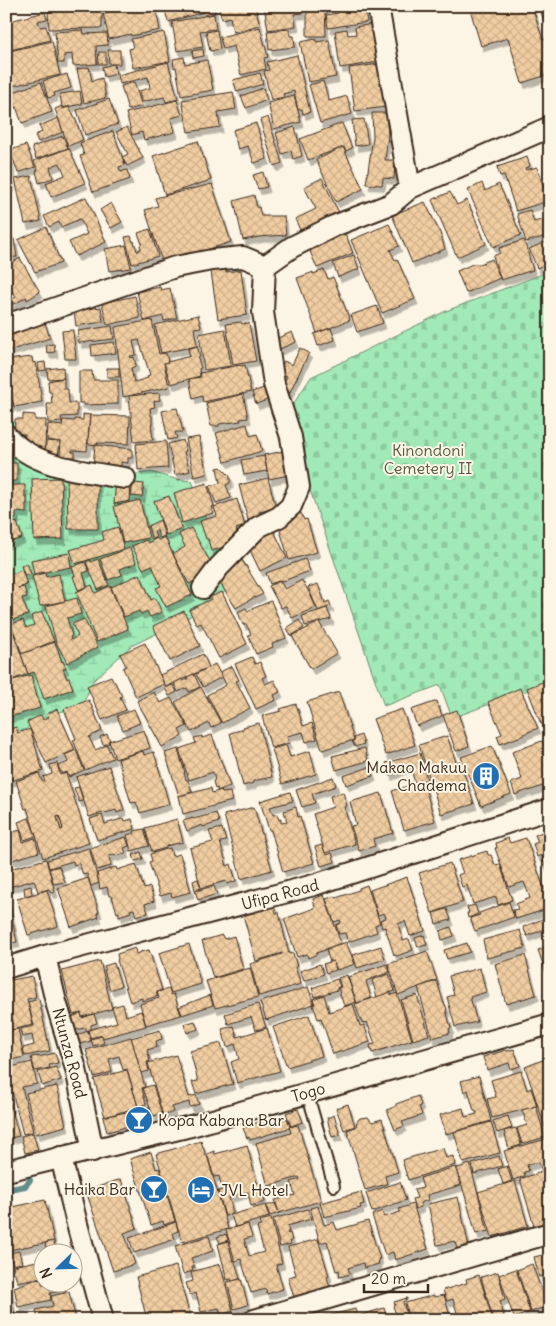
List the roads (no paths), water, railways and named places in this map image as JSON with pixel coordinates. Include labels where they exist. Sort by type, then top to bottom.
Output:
[{"type":"street","points":[[378,6],[410,188]]},
{"type":"street","points":[[265,266],[292,247],[317,234],[391,204],[410,188],[550,127]]},
{"type":"street","points":[[6,325],[175,267],[212,260],[243,257],[265,266]]},
{"type":"street","points":[[203,588],[258,527],[279,517],[291,506],[299,487],[291,437],[274,384],[263,312],[265,266]]},
{"type":"street","points":[[6,435],[28,454],[55,465],[125,478]]},
{"type":"street","name":"Ufipa Road","points":[[6,968],[45,956],[314,886],[550,809]]},
{"type":"street","name":"Ntunza Road","points":[[45,956],[56,1002],[76,1069],[93,1151]]},
{"type":"street","name":"Togo","points":[[6,1171],[195,1125],[550,1024]]},
{"type":"street","points":[[61,1157],[103,1320]]},
{"type":"street","points":[[254,1320],[550,1233]]},
{"type":"lane","points":[[307,1092],[334,1186]]},
{"type":"waterway","points":[[6,1190],[25,1186],[30,1180]]},
{"type":"place","name":"Makao Makuu Chadema","points":[[486,776]]},
{"type":"place","name":"Kopa Kabana Bar","points":[[139,1120]]},
{"type":"place","name":"Haika Bar","points":[[154,1189]]},
{"type":"place","name":"JVL Hotel","points":[[201,1190]]},
{"type":"park label","name":"Kinondoni Cemetery II","points":[[428,459]]}]
